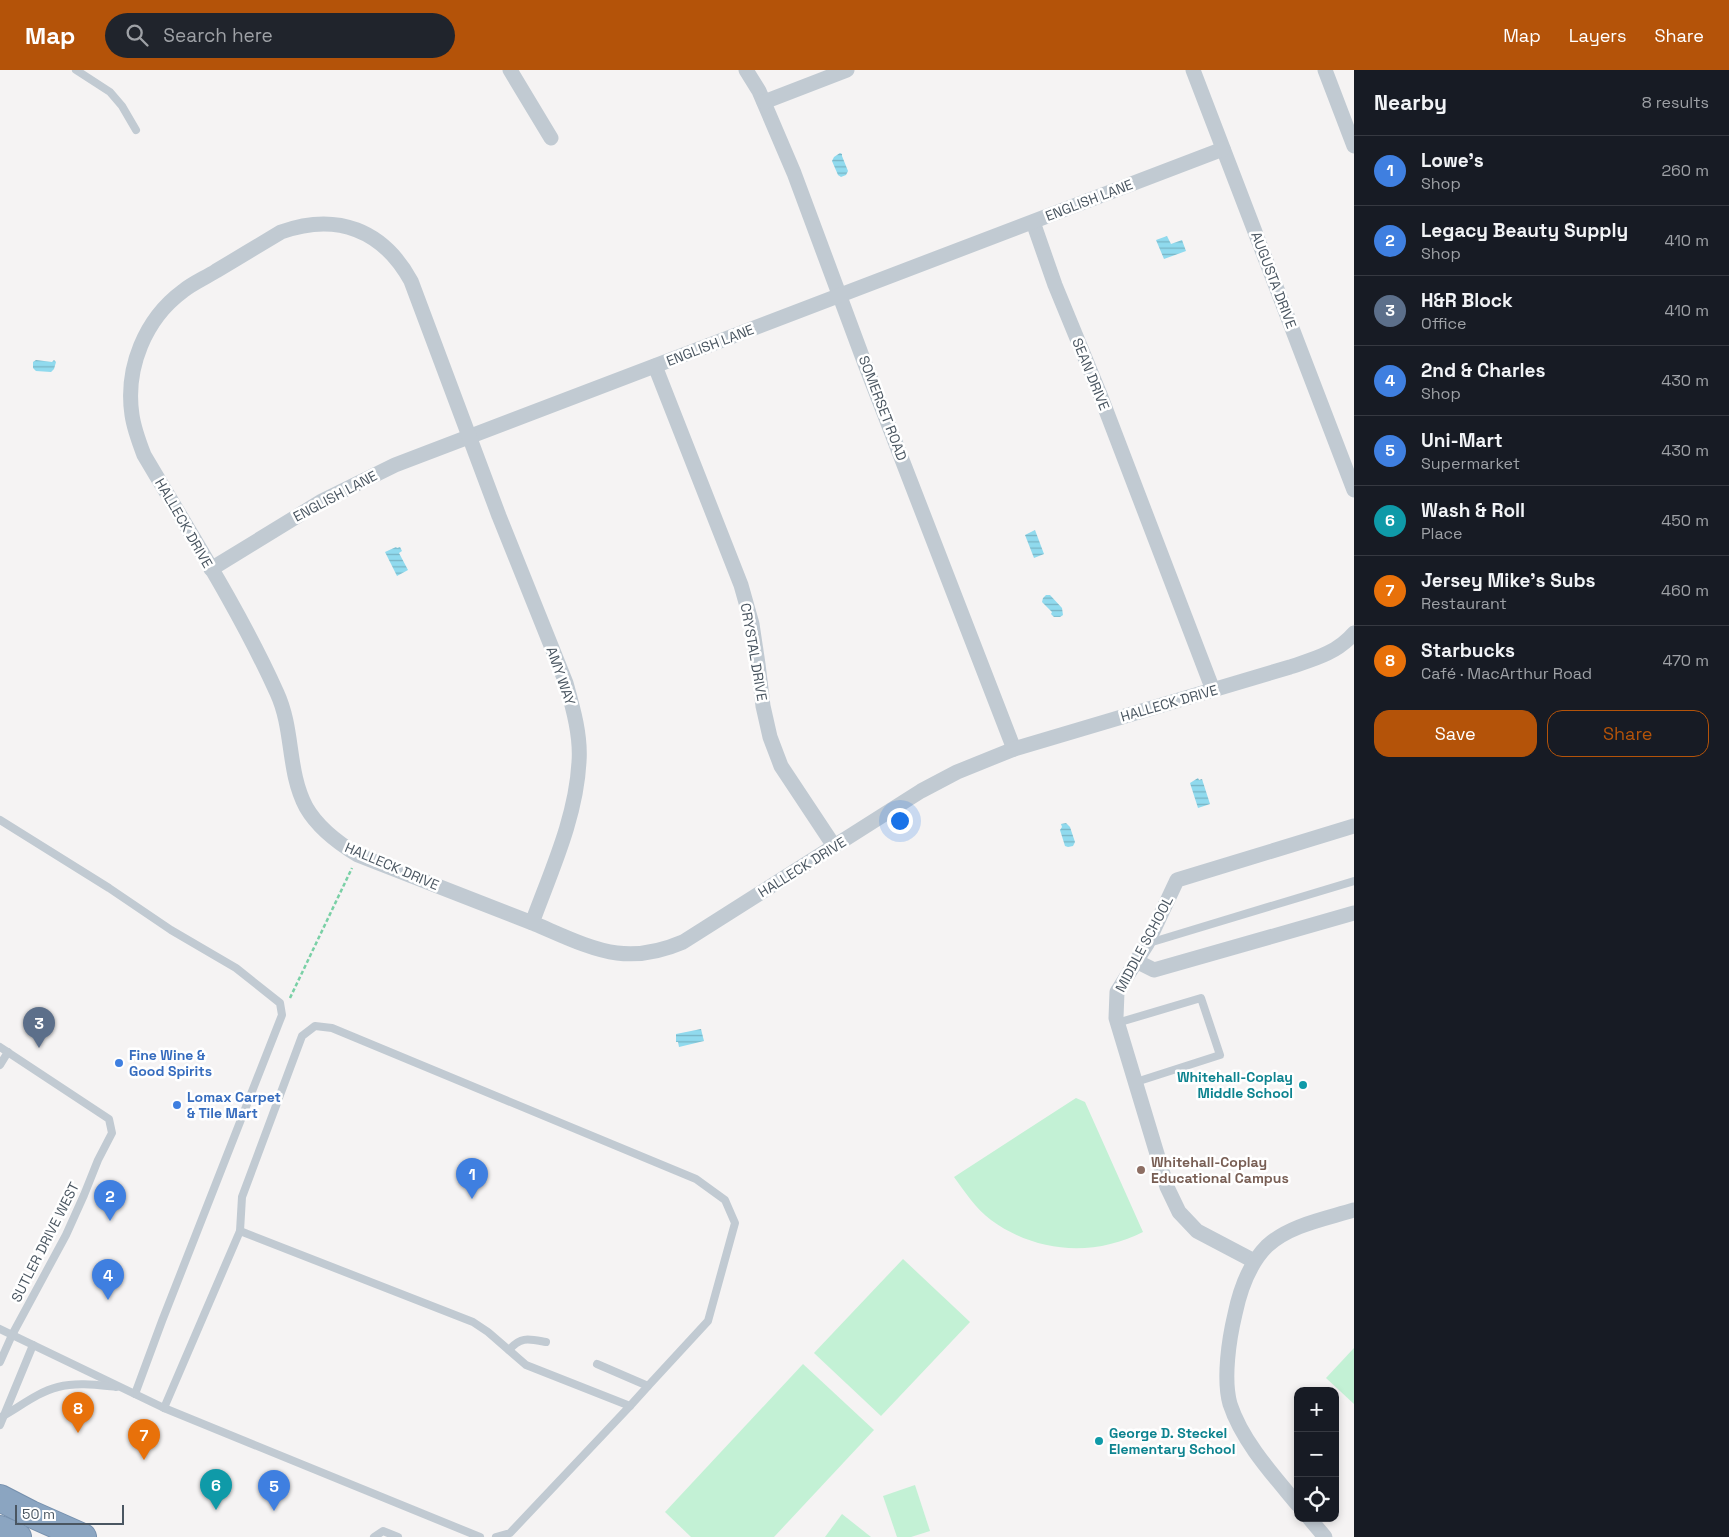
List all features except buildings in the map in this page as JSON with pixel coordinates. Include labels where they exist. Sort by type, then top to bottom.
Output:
[{"type":"highway","points":[[0,1498],[83,1537]]},
{"type":"street","points":[[510,70],[551,138]]},
{"type":"street","name":"SOMERSET ROAD","points":[[746,70],[764,102],[794,173],[1014,749]]},
{"type":"street","points":[[764,102],[847,70]]},
{"type":"street","name":"AUGUSTA DRIVE","points":[[1192,70],[1354,490]]},
{"type":"street","points":[[1326,70],[1348,110],[1354,146]]},
{"type":"street","name":"ENGLISH LANE","points":[[211,569],[322,501],[395,465],[1223,149]]},
{"type":"street","name":"SEAN DRIVE","points":[[1033,222],[1055,285],[1099,392],[1213,690]]},
{"type":"street","name":"HALLECK DRIVE","points":[[470,437],[412,281],[392,253],[367,235],[352,228],[314,224],[281,232],[183,291],[166,306],[152,324],[141,344],[135,361],[131,397],[132,416],[144,455],[242,623],[278,695],[285,716],[291,744],[293,772],[299,791],[307,808],[321,827],[341,845],[358,855],[602,950],[636,954],[655,952],[683,942],[921,791],[957,772],[1014,749],[1290,668],[1328,654],[1349,639],[1354,633]]},
{"type":"street","name":"CRYSTAL DRIVE","points":[[655,366],[741,585],[752,624],[763,706],[781,766],[834,846]]},
{"type":"street","name":"AMY WAY","points":[[470,437],[499,516],[566,683],[573,709],[578,744],[579,762],[575,794],[567,827],[532,923]]},
{"type":"street","name":"MIDDLE SCHOOL","points":[[1254,1261],[1198,1231],[1179,1212],[1167,1187],[1117,1023],[1117,992],[1147,944],[1177,880],[1354,826]]},
{"type":"street","points":[[1136,961],[1154,970],[1354,913]]},
{"type":"street","points":[[1294,1499],[1264,1464],[1237,1421],[1230,1402],[1227,1369],[1229,1338],[1239,1295],[1254,1261],[1268,1246],[1296,1228],[1354,1210]]},
{"type":"street","points":[[1312,1522],[1325,1537]]},
{"type":"lane","points":[[76,70],[110,92],[122,106],[136,130]]},
{"type":"lane","points":[[0,820],[109,888],[171,930],[236,968],[280,1003],[282,1015],[135,1394]]},
{"type":"lane","points":[[1147,944],[1354,881]]},
{"type":"lane","points":[[1117,1023],[1201,998],[1220,1055],[1136,1082]]},
{"type":"lane","points":[[164,1408],[240,1231],[242,1197],[302,1036],[315,1026],[332,1028],[696,1179],[725,1200],[735,1223],[708,1321],[510,1533],[496,1537]]},
{"type":"lane","points":[[0,1047],[8,1052],[0,1065]]},
{"type":"lane","name":"SUTLER DRIVE WEST","points":[[0,1362],[12,1335],[66,1235],[112,1132],[109,1119],[8,1052]]},
{"type":"lane","points":[[240,1231],[473,1322],[488,1332],[526,1365],[630,1406]]},
{"type":"lane","points":[[0,1329],[164,1408],[480,1537]]},
{"type":"lane","points":[[509,1350],[516,1342],[523,1340],[529,1339],[546,1342]]},
{"type":"lane","points":[[0,1425],[33,1345]]},
{"type":"lane","points":[[597,1364],[648,1386]]},
{"type":"lane","points":[[4,1416],[36,1396],[57,1387],[81,1384],[122,1388]]},
{"type":"lane","points":[[374,1537],[383,1532],[398,1537]]},
{"type":"path","points":[[282,1015],[358,855]]},
{"type":"green space","points":[[1076,1098],[1085,1102],[1143,1232],[1105,1245],[1066,1248],[1046,1245],[1008,1231],[980,1211],[954,1177]]},
{"type":"green space","points":[[903,1259],[970,1322],[881,1416],[814,1353]]},
{"type":"green space","points":[[1354,1348],[1354,1404],[1339,1390],[1339,1387],[1336,1387],[1326,1378]]},
{"type":"green space","points":[[803,1364],[874,1430],[774,1537],[691,1537],[665,1512]]},
{"type":"green space","points":[[915,1485],[930,1531],[911,1537],[897,1537],[883,1496]]},
{"type":"green space","points":[[842,1514],[871,1537],[825,1537]]},
{"type":"water","points":[[840,153],[848,171],[846,175],[841,177],[838,175],[832,161]]},
{"type":"water","points":[[1167,236],[1171,244],[1182,240],[1186,251],[1164,259],[1156,240]]},
{"type":"water","points":[[36,360],[52,362],[54,360],[56,362],[54,369],[51,372],[36,371],[33,368],[33,362]]},
{"type":"water","points":[[1035,530],[1044,554],[1034,558],[1025,535]]},
{"type":"water","points":[[400,547],[402,551],[399,553],[408,570],[397,576],[385,552]]},
{"type":"water","points":[[1046,595],[1050,595],[1062,608],[1063,615],[1054,617],[1051,614],[1052,612],[1042,602]]},
{"type":"water","points":[[1198,778],[1199,780],[1202,779],[1210,804],[1198,808],[1190,783]]},
{"type":"water","points":[[1066,823],[1070,827],[1075,842],[1073,846],[1068,847],[1065,846],[1060,830],[1061,824]]},
{"type":"water","points":[[701,1029],[704,1041],[679,1047],[678,1042],[676,1042],[676,1034]]},
{"type":"place","name":"H&R Block","points":[[39,1048]]},
{"type":"place","name":"Fine Wine & Good Spirits","points":[[119,1063]]},
{"type":"place","name":"Whitehall-Coplay Middle School","points":[[1303,1085]]},
{"type":"place","name":"Lomax Carpet & Tile Mart","points":[[177,1105]]},
{"type":"place","name":"Whitehall-Coplay Educational Campus","points":[[1141,1170]]},
{"type":"place","name":"Lowe's","points":[[472,1199]]},
{"type":"place","name":"Legacy Beauty Supply","points":[[110,1221]]},
{"type":"place","name":"2nd & Charles","points":[[108,1300]]},
{"type":"place","name":"Starbucks","points":[[78,1433]]},
{"type":"place","name":"George D. Steckel Elementary School","points":[[1099,1441]]},
{"type":"place","name":"Jersey Mike's Subs","points":[[144,1460]]},
{"type":"place","name":"Wash & Roll","points":[[216,1510]]},
{"type":"place","name":"Uni-Mart","points":[[274,1511]]}]
